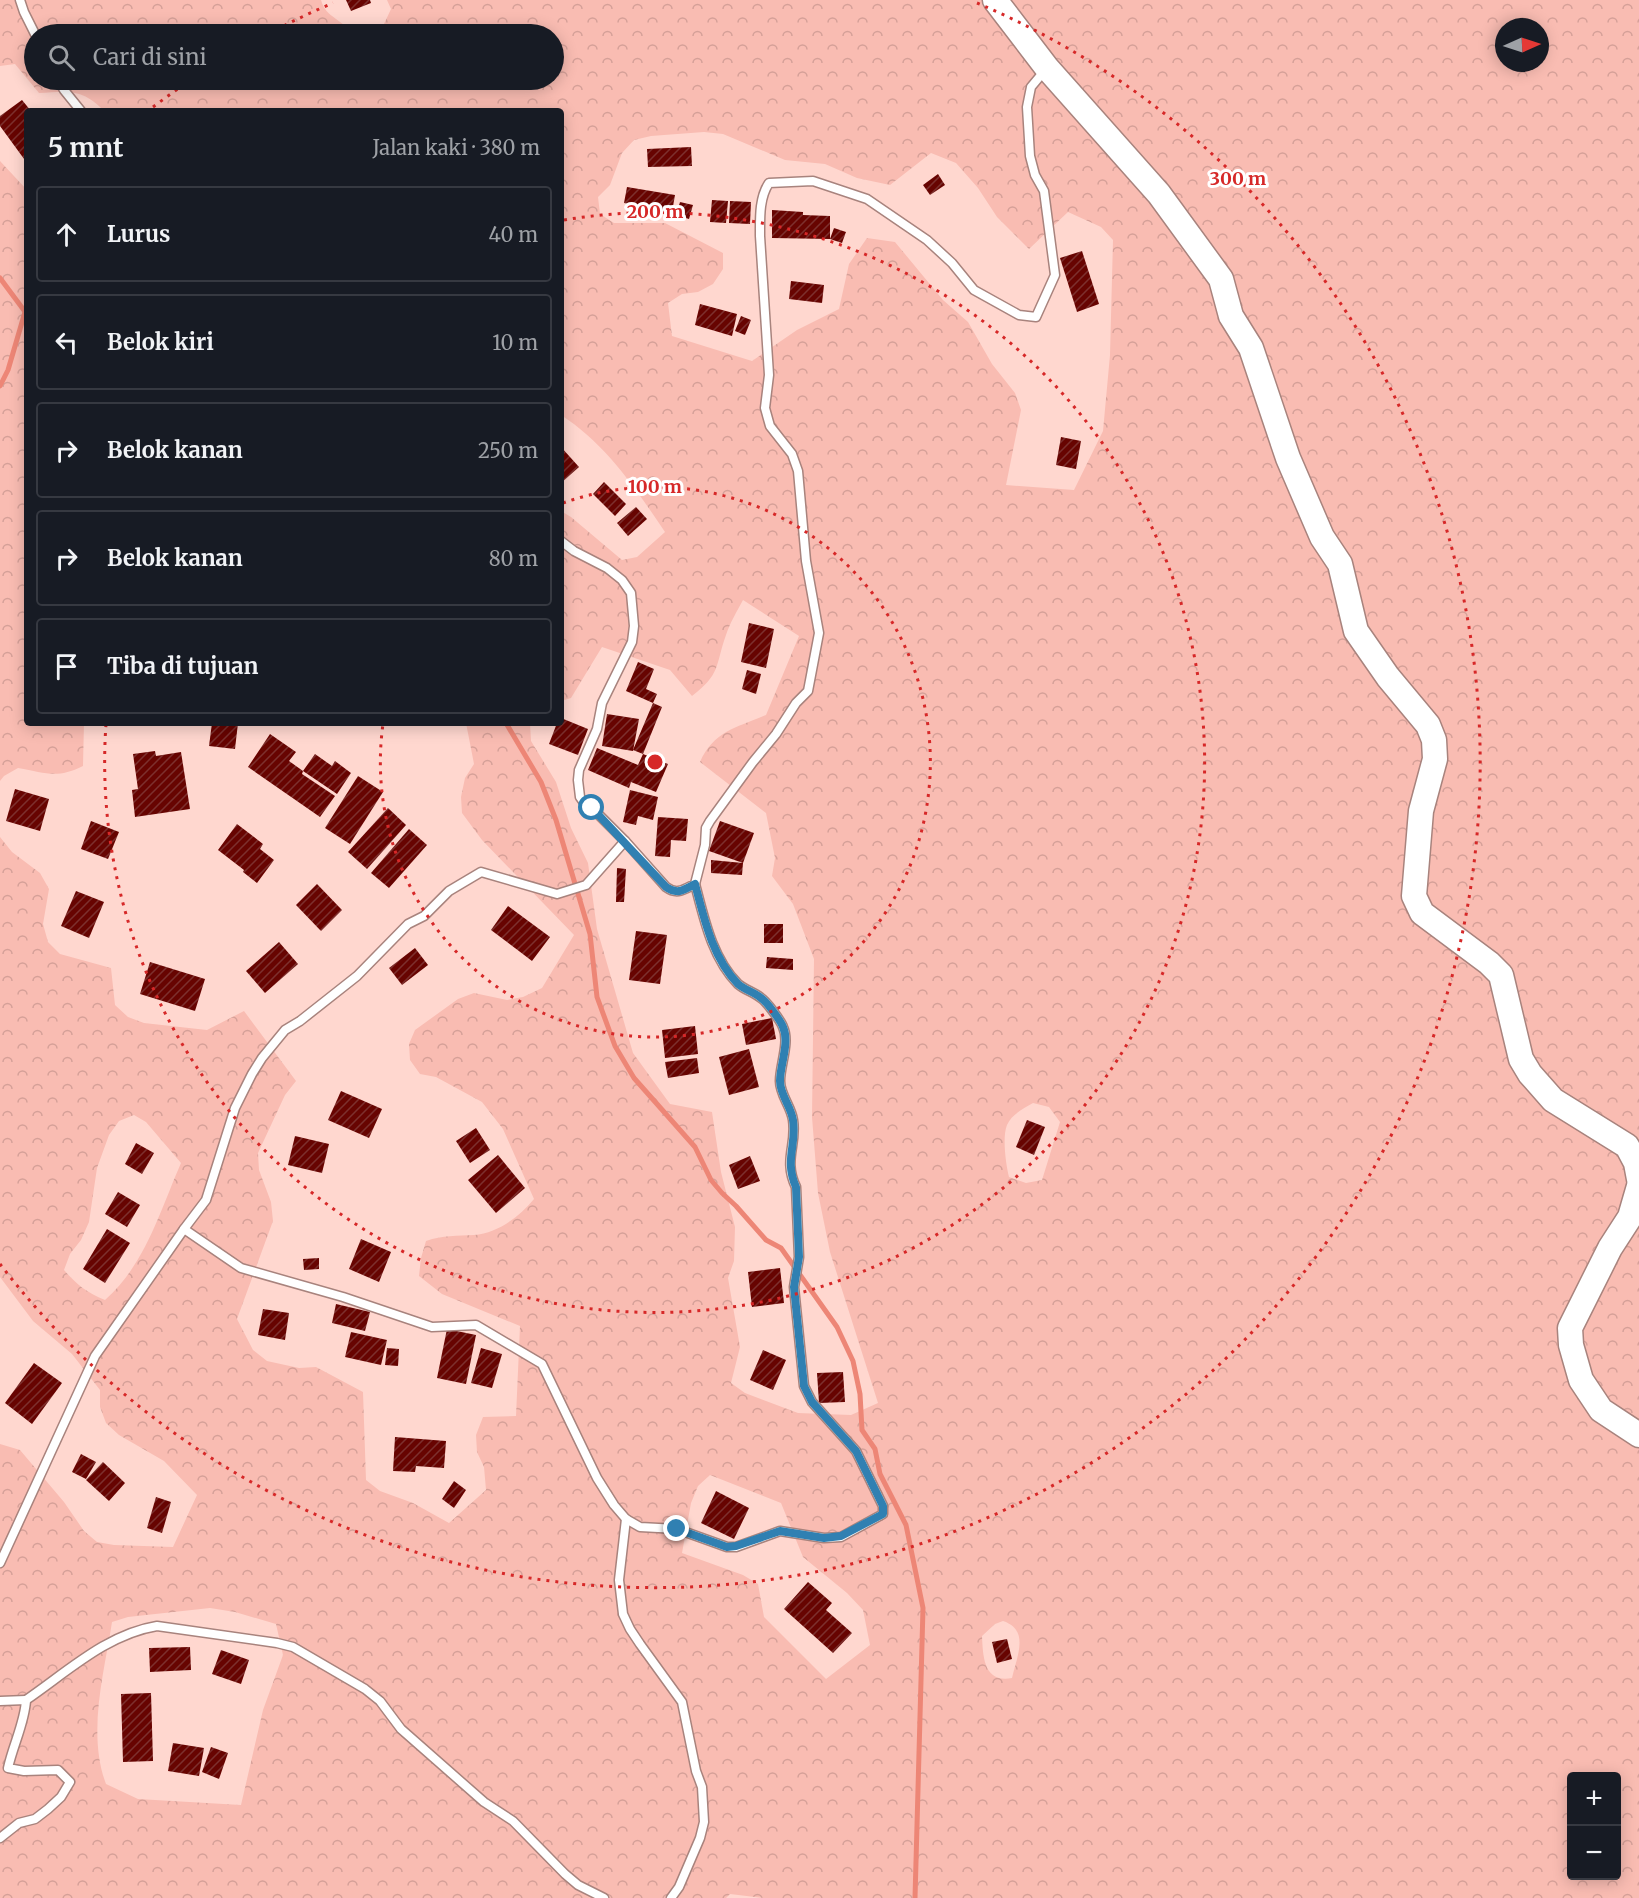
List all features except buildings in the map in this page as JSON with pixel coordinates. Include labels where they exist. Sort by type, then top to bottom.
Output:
[{"type":"street","points":[[995,0],[1047,68],[1159,194],[1221,279],[1231,316],[1251,348],[1288,458],[1323,537],[1340,564],[1356,631],[1388,676],[1428,725],[1434,740],[1435,759],[1421,811],[1414,896],[1422,913],[1489,963],[1501,975],[1521,1059],[1530,1074],[1553,1100],[1627,1146],[1636,1163],[1639,1179]]},
{"type":"street","points":[[1639,1186],[1630,1217],[1610,1248],[1570,1328],[1571,1345],[1581,1380],[1601,1410],[1639,1435]]},
{"type":"lane","points":[[20,0],[30,24]]},
{"type":"lane","points":[[184,1229],[241,1268],[344,1297],[432,1327],[476,1325],[542,1364],[597,1478],[626,1519],[640,1527],[677,1529],[727,1547],[780,1531],[824,1538],[841,1536],[883,1514],[883,1506],[856,1451],[807,1395],[803,1377],[794,1287],[799,1257],[796,1187],[789,1159],[794,1131],[780,1080],[785,1045],[784,1027],[761,998],[739,985],[728,972],[710,938],[695,884],[705,846],[706,828],[710,821],[776,734],[790,711],[808,690],[819,633],[806,561],[798,471],[792,454],[770,426],[765,408],[769,375],[760,217],[764,191],[769,183],[813,182],[867,199],[927,240],[946,257],[974,290],[1019,315],[1035,317],[1055,275],[1044,191],[1035,175],[1030,156],[1027,107],[1030,87],[1047,68]]},
{"type":"lane","points":[[65,90],[79,108]]},
{"type":"lane","points":[[564,543],[607,568],[622,580],[631,593],[634,626],[632,642],[602,703],[597,729],[579,770],[580,797],[672,892],[681,892],[695,884]]},
{"type":"lane","points":[[0,1563],[95,1356],[206,1200],[235,1108],[252,1074],[285,1030],[300,1021],[357,976],[408,924],[424,916],[449,891],[482,872],[557,894],[586,885],[625,841]]},
{"type":"lane","points":[[626,1519],[619,1580],[623,1614],[639,1644],[682,1702],[696,1771],[702,1787],[704,1822],[700,1838],[679,1887],[671,1898]]},
{"type":"lane","points":[[0,1701],[26,1701],[106,1644],[141,1629],[158,1626],[293,1647],[366,1689],[380,1701],[401,1729],[484,1802],[513,1821],[565,1874],[578,1885],[604,1898]]},
{"type":"lane","points":[[0,1838],[19,1823],[35,1820],[61,1797],[70,1782],[58,1770],[24,1771],[8,1768],[12,1747],[25,1715],[26,1701]]},
{"type":"green space","points":[[0,0],[321,0],[325,9],[343,24],[24,24],[24,75],[15,64],[0,66]]},
{"type":"green space","points":[[387,0],[1639,0],[1639,1898],[763,1898],[730,1894],[726,1898],[0,1898],[0,1444],[20,1450],[64,1502],[84,1531],[97,1542],[114,1545],[173,1547],[197,1495],[164,1461],[119,1435],[106,1423],[100,1407],[100,1390],[72,1354],[33,1321],[0,1277],[0,837],[12,852],[40,873],[49,889],[43,924],[48,942],[60,954],[111,968],[115,1005],[128,1017],[144,1023],[207,1030],[244,1011],[296,1081],[285,1095],[258,1153],[259,1170],[271,1202],[273,1221],[237,1319],[253,1350],[267,1361],[299,1368],[316,1367],[363,1392],[366,1480],[380,1491],[413,1503],[449,1523],[486,1490],[484,1467],[477,1452],[476,1435],[483,1417],[516,1416],[520,1326],[442,1294],[419,1276],[421,1258],[426,1241],[491,1231],[515,1218],[534,1199],[503,1129],[482,1102],[436,1077],[420,1074],[410,1060],[409,1044],[415,1030],[458,999],[474,993],[507,1000],[523,997],[542,988],[574,935],[482,840],[462,813],[461,797],[465,778],[474,764],[467,726],[530,726],[531,741],[556,782],[571,828],[588,863],[597,929],[633,1053],[670,1104],[712,1112],[721,1172],[735,1227],[734,1261],[728,1278],[740,1347],[731,1383],[745,1393],[798,1413],[851,1415],[878,1403],[830,1252],[818,1193],[812,1117],[814,959],[793,904],[772,876],[775,858],[766,813],[700,762],[712,743],[719,737],[736,727],[766,715],[799,636],[743,600],[728,631],[713,675],[692,696],[670,670],[602,647],[571,698],[564,700],[564,513],[622,560],[637,557],[665,532],[606,453],[564,417],[564,108],[101,108],[89,98],[67,92],[39,93],[37,90],[564,90],[564,24],[384,24],[391,9]],"holes":[[[704,132],[723,134],[785,160],[825,164],[857,178],[890,185],[931,153],[956,163],[978,188],[997,217],[1029,249],[1068,212],[1101,227],[1113,240],[1110,355],[1103,431],[1074,490],[1006,485],[1021,410],[1015,393],[992,364],[968,322],[943,300],[895,242],[867,238],[849,264],[839,309],[797,330],[752,361],[672,336],[668,303],[682,294],[698,292],[713,284],[723,269],[723,253],[665,223],[614,223],[600,214],[598,197],[610,185],[622,153],[634,140],[651,136]],[[1033,1103],[1049,1107],[1060,1122],[1042,1180],[1026,1183],[1009,1177],[1005,1144],[1009,1121]],[[134,1115],[146,1122],[181,1163],[141,1254],[131,1271],[105,1300],[82,1288],[64,1270],[70,1254],[81,1240],[89,1222],[97,1168],[109,1135],[119,1121]],[[710,1475],[781,1503],[803,1557],[847,1593],[863,1610],[870,1645],[826,1679],[764,1617],[758,1584],[743,1575],[682,1553],[691,1503],[698,1486]],[[210,1608],[235,1612],[276,1624],[283,1655],[263,1710],[241,1805],[138,1799],[106,1784],[100,1765],[98,1744],[99,1703],[112,1622],[128,1617]],[[1003,1621],[1016,1631],[1020,1645],[1012,1678],[1003,1679],[990,1673],[987,1667],[982,1636],[995,1624]]]},
{"type":"green space","points":[[0,161],[24,187],[24,726],[84,726],[83,766],[58,774],[18,768],[0,781]]},
{"type":"waterway","points":[[0,278],[24,310]]},
{"type":"waterway","points":[[0,386],[8,370],[24,315]]},
{"type":"waterway","points":[[508,726],[541,782],[556,820],[590,934],[597,997],[615,1046],[634,1078],[695,1147],[711,1180],[766,1240],[781,1248],[837,1327],[853,1361],[860,1394],[862,1430],[875,1449],[880,1474],[906,1525],[923,1608],[915,1898]]},
{"type":"route","points":[[592,808],[672,892],[681,892],[695,884],[710,938],[728,972],[739,985],[761,998],[784,1027],[785,1045],[780,1080],[781,1089],[792,1114],[794,1131],[789,1159],[796,1187],[799,1257],[794,1287],[804,1386],[812,1402],[856,1451],[883,1506],[883,1514],[841,1536],[824,1538],[780,1531],[727,1547],[677,1529]]}]
